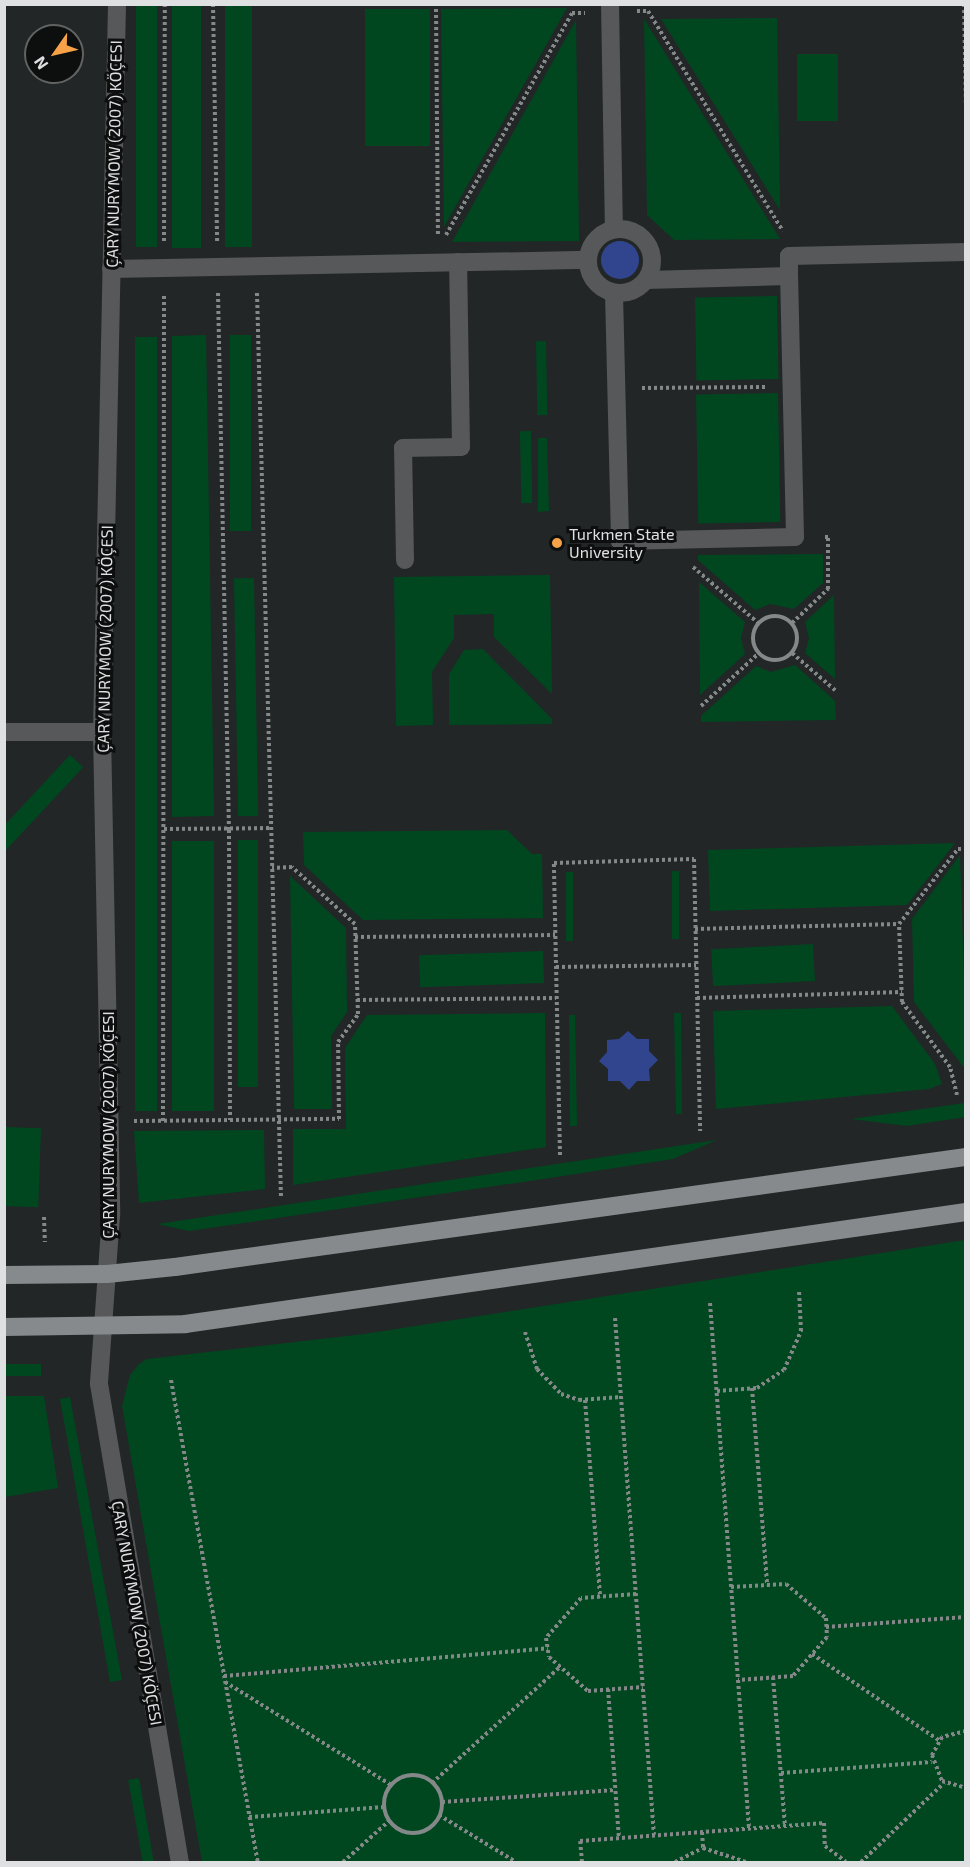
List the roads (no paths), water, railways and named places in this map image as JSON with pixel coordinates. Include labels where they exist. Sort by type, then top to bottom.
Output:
[{"type":"main road","points":[[4,1275],[107,1274],[966,1157]]},
{"type":"main road","points":[[4,1327],[103,1328],[185,1324],[966,1212]]},
{"type":"street","name":"ÇARY NURYMOW (2007) KÖÇESI","points":[[117,4],[102,732],[111,1215],[103,1328],[101,1409],[180,1863]]},
{"type":"street","points":[[610,8],[614,227]]},
{"type":"street","points":[[647,280],[653,254],[639,232],[614,227],[592,240],[588,260],[589,276],[614,293],[633,291],[647,280],[789,276]]},
{"type":"street","points":[[614,293],[620,541],[795,537],[789,256],[966,252]]},
{"type":"street","points":[[111,269],[588,260]]},
{"type":"street","points":[[405,560],[404,447],[461,447],[458,262]]},
{"type":"street","points":[[4,732],[102,732]]},
{"type":"water","points":[[620,241],[634,246],[639,260],[634,274],[620,279],[606,274],[601,260],[606,246]]},
{"type":"water","points":[[628,1031],[637,1039],[649,1039],[649,1051],[658,1060],[649,1069],[650,1081],[637,1081],[629,1090],[620,1081],[608,1081],[608,1069],[599,1061],[607,1052],[607,1040],[619,1039]]},
{"type":"place","name":"Turkmen State University","points":[[557,543]]}]
